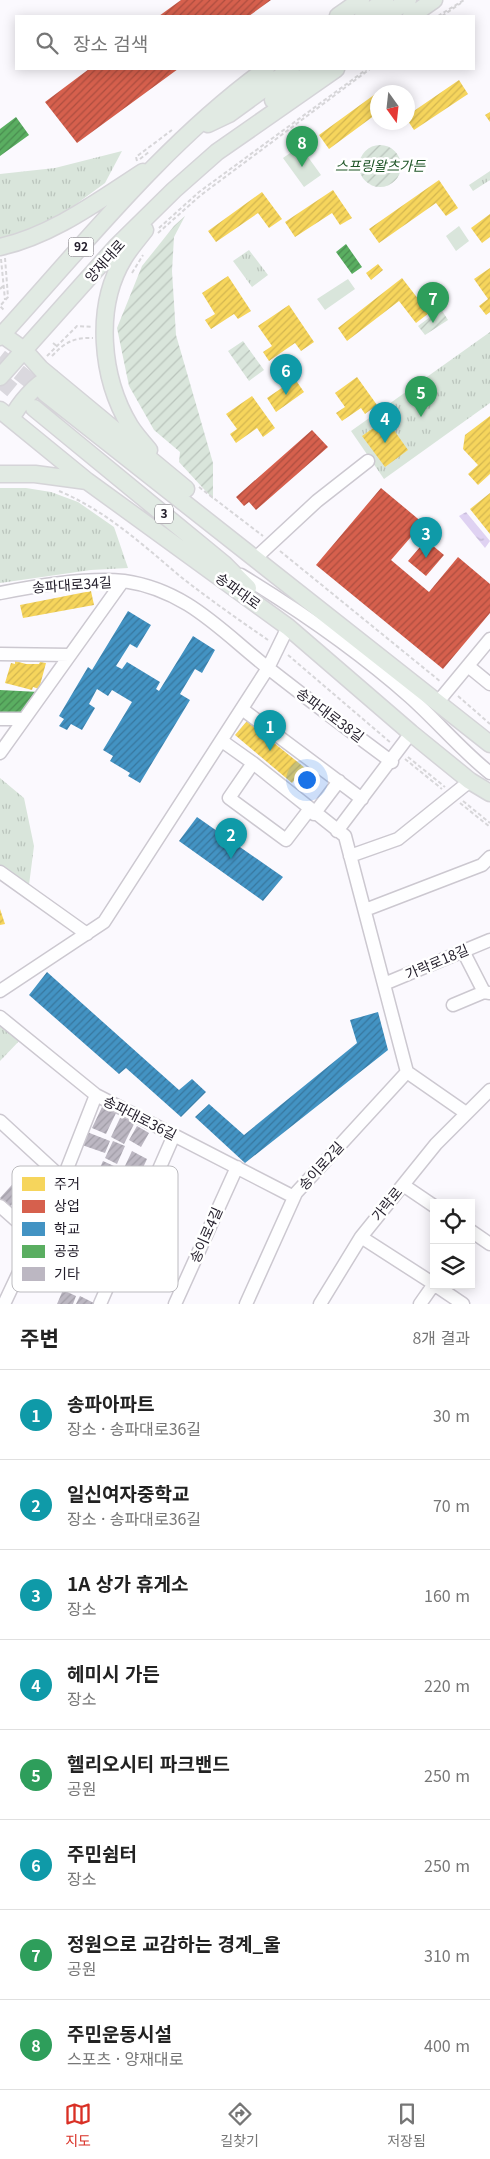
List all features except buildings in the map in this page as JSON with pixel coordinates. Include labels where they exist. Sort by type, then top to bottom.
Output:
[{"type":"main road","points":[[339,15],[361,0]]},
{"type":"main road","points":[[364,15],[385,0]]},
{"type":"main road","points":[[387,15],[408,0]]},
{"type":"main road","points":[[412,15],[434,0]]},
{"type":"main road","name":"양재대로","points":[[1,335],[164,159],[192,131],[265,70]]},
{"type":"main road","name":"양재대로","points":[[192,131],[229,114],[290,70]]},
{"type":"main road","name":"양재대로","points":[[217,152],[238,125],[314,70]]},
{"type":"main road","name":"양재대로","points":[[0,377],[116,247],[174,190],[217,152],[335,70]]},
{"type":"main road","points":[[1,250],[30,239],[61,223],[164,159]]},
{"type":"main road","points":[[168,474],[130,426],[108,371],[101,333],[108,296],[123,259],[174,190]]},
{"type":"main road","points":[[1,335],[24,350],[51,377],[168,474],[266,548],[277,577]]},
{"type":"main road","points":[[6,414],[17,409],[44,380],[51,377]]},
{"type":"main road","name":"3","points":[[45,393],[490,744]]},
{"type":"main road","name":"3","points":[[34,408],[224,564],[288,627]]},
{"type":"main road","name":"송파대로","points":[[6,414],[87,480],[288,627],[411,733],[470,781],[490,793]]},
{"type":"main road","points":[[0,474],[35,474],[87,480]]},
{"type":"street","points":[[266,548],[317,501],[368,461]]},
{"type":"street","points":[[224,564],[328,631],[410,697],[470,757],[490,773]]},
{"type":"street","points":[[0,753],[123,581]]},
{"type":"street","name":"송파대로34길","points":[[0,593],[64,584],[123,581],[174,595],[191,605],[268,668]]},
{"type":"street","points":[[0,991],[104,922],[268,668],[288,627]]},
{"type":"street","points":[[437,703],[490,639]]},
{"type":"street","points":[[0,654],[70,655]]},
{"type":"street","points":[[468,666],[490,684]]},
{"type":"street","name":"송파대로38길","points":[[268,668],[392,762]]},
{"type":"street","points":[[393,669],[468,748],[490,767]]},
{"type":"street","points":[[242,709],[362,799]]},
{"type":"street","points":[[0,718],[24,719]]},
{"type":"street","points":[[337,831],[392,762],[411,733]]},
{"type":"street","points":[[222,741],[253,763],[344,836],[407,1072],[466,1113]]},
{"type":"street","points":[[253,763],[229,798],[286,840],[340,781]]},
{"type":"street","points":[[350,856],[398,839],[470,781]]},
{"type":"street","points":[[365,910],[482,865],[490,857]]},
{"type":"street","points":[[0,872],[87,934]]},
{"type":"street","name":"가락로18길","points":[[384,984],[490,940]]},
{"type":"street","points":[[453,1005],[487,993],[463,951]]},
{"type":"street","name":"송파대로36길","points":[[0,1017],[96,1096],[294,1197]]},
{"type":"street","name":"송이로2길","points":[[246,1304],[294,1197],[407,1072]]},
{"type":"street","points":[[68,1166],[96,1096]]},
{"type":"street","name":"가락로","points":[[320,1304],[361,1237],[436,1144],[466,1113],[487,1097]]},
{"type":"street","points":[[0,1120],[49,1166]]},
{"type":"street","points":[[160,1166],[174,1135]]},
{"type":"street","name":"송이로4길","points":[[175,1304],[237,1167]]},
{"type":"street","points":[[403,1185],[430,1203]]},
{"type":"street","points":[[0,1206],[12,1217]]},
{"type":"street","points":[[475,1234],[490,1244]]},
{"type":"street","points":[[361,1237],[434,1284],[420,1304]]},
{"type":"street","points":[[4,1297],[12,1282]]},
{"type":"street","points":[[442,1289],[463,1304]]},
{"type":"street","points":[[100,1304],[105,1292]]},
{"type":"path","points":[[442,15],[465,0]]},
{"type":"path","points":[[151,235],[198,192],[367,70]]},
{"type":"path","points":[[154,238],[201,194],[367,70]]},
{"type":"path","points":[[1,250],[5,300]]},
{"type":"path","points":[[0,306],[8,297],[1,250]]},
{"type":"path","points":[[126,277],[141,251]]},
{"type":"path","points":[[129,280],[145,252]]},
{"type":"path","points":[[0,289],[4,285]]},
{"type":"path","points":[[52,356],[77,326],[101,333]]},
{"type":"path","points":[[53,350],[76,339],[101,333]]},
{"type":"path","points":[[53,343],[58,347]]},
{"type":"path","points":[[199,487],[266,548],[382,635],[449,688],[490,724]]},
{"type":"path","name":"송파대로","points":[[55,490],[83,500],[114,522],[205,596],[278,648],[400,751]]},
{"type":"green space","name":"스프링왈츠가든","points":[[380,145],[395,151],[401,166],[395,181],[380,187],[365,181],[359,166],[365,151]]},
{"type":"green space","points":[[300,146],[321,175],[304,187],[283,158]]},
{"type":"green space","points":[[122,151],[105,183],[53,221],[0,242],[0,174],[55,168]]},
{"type":"green space","points":[[490,171],[490,180],[473,191],[469,185]]},
{"type":"green space","points":[[185,216],[174,237],[172,271],[176,335],[213,463],[213,499],[179,462],[180,452],[154,430],[129,386],[117,328],[142,266],[174,226]]},
{"type":"green space","points":[[459,226],[469,241],[456,251],[446,236]]},
{"type":"green space","points":[[249,250],[268,275],[252,287],[233,261]]},
{"type":"green space","points":[[348,279],[355,289],[325,310],[317,299]]},
{"type":"green space","points":[[441,309],[448,320],[425,335],[418,326]]},
{"type":"green space","points":[[490,332],[490,403],[384,479],[351,431]]},
{"type":"green space","points":[[243,341],[264,370],[249,381],[228,351]]},
{"type":"green space","points":[[0,488],[26,488],[51,492],[78,502],[114,527],[128,568],[91,570],[0,583]]},
{"type":"green space","points":[[0,778],[24,798],[34,846],[29,885],[0,865]]},
{"type":"green space","points":[[0,1022],[21,1039],[0,1061]]},
{"type":"water","points":[[466,512],[490,541],[485,548],[459,516]]},
{"type":"tunnel","points":[[0,357],[45,393]]},
{"type":"tunnel","points":[[0,380],[34,408]]},
{"type":"place","name":"주민운동시설","points":[[302,167]]},
{"type":"place","name":"정원으로 교감하는 경계_울","points":[[433,323]]},
{"type":"place","name":"주민쉼터","points":[[286,395]]},
{"type":"place","name":"헬리오시티 파크밴드","points":[[421,417]]},
{"type":"place","name":"헤미시 가든","points":[[385,443]]},
{"type":"place","name":"1A 상가 휴게소","points":[[426,558]]},
{"type":"place","name":"송파아파트","points":[[270,751]]},
{"type":"place","name":"일신여자중학교","points":[[231,859]]}]
